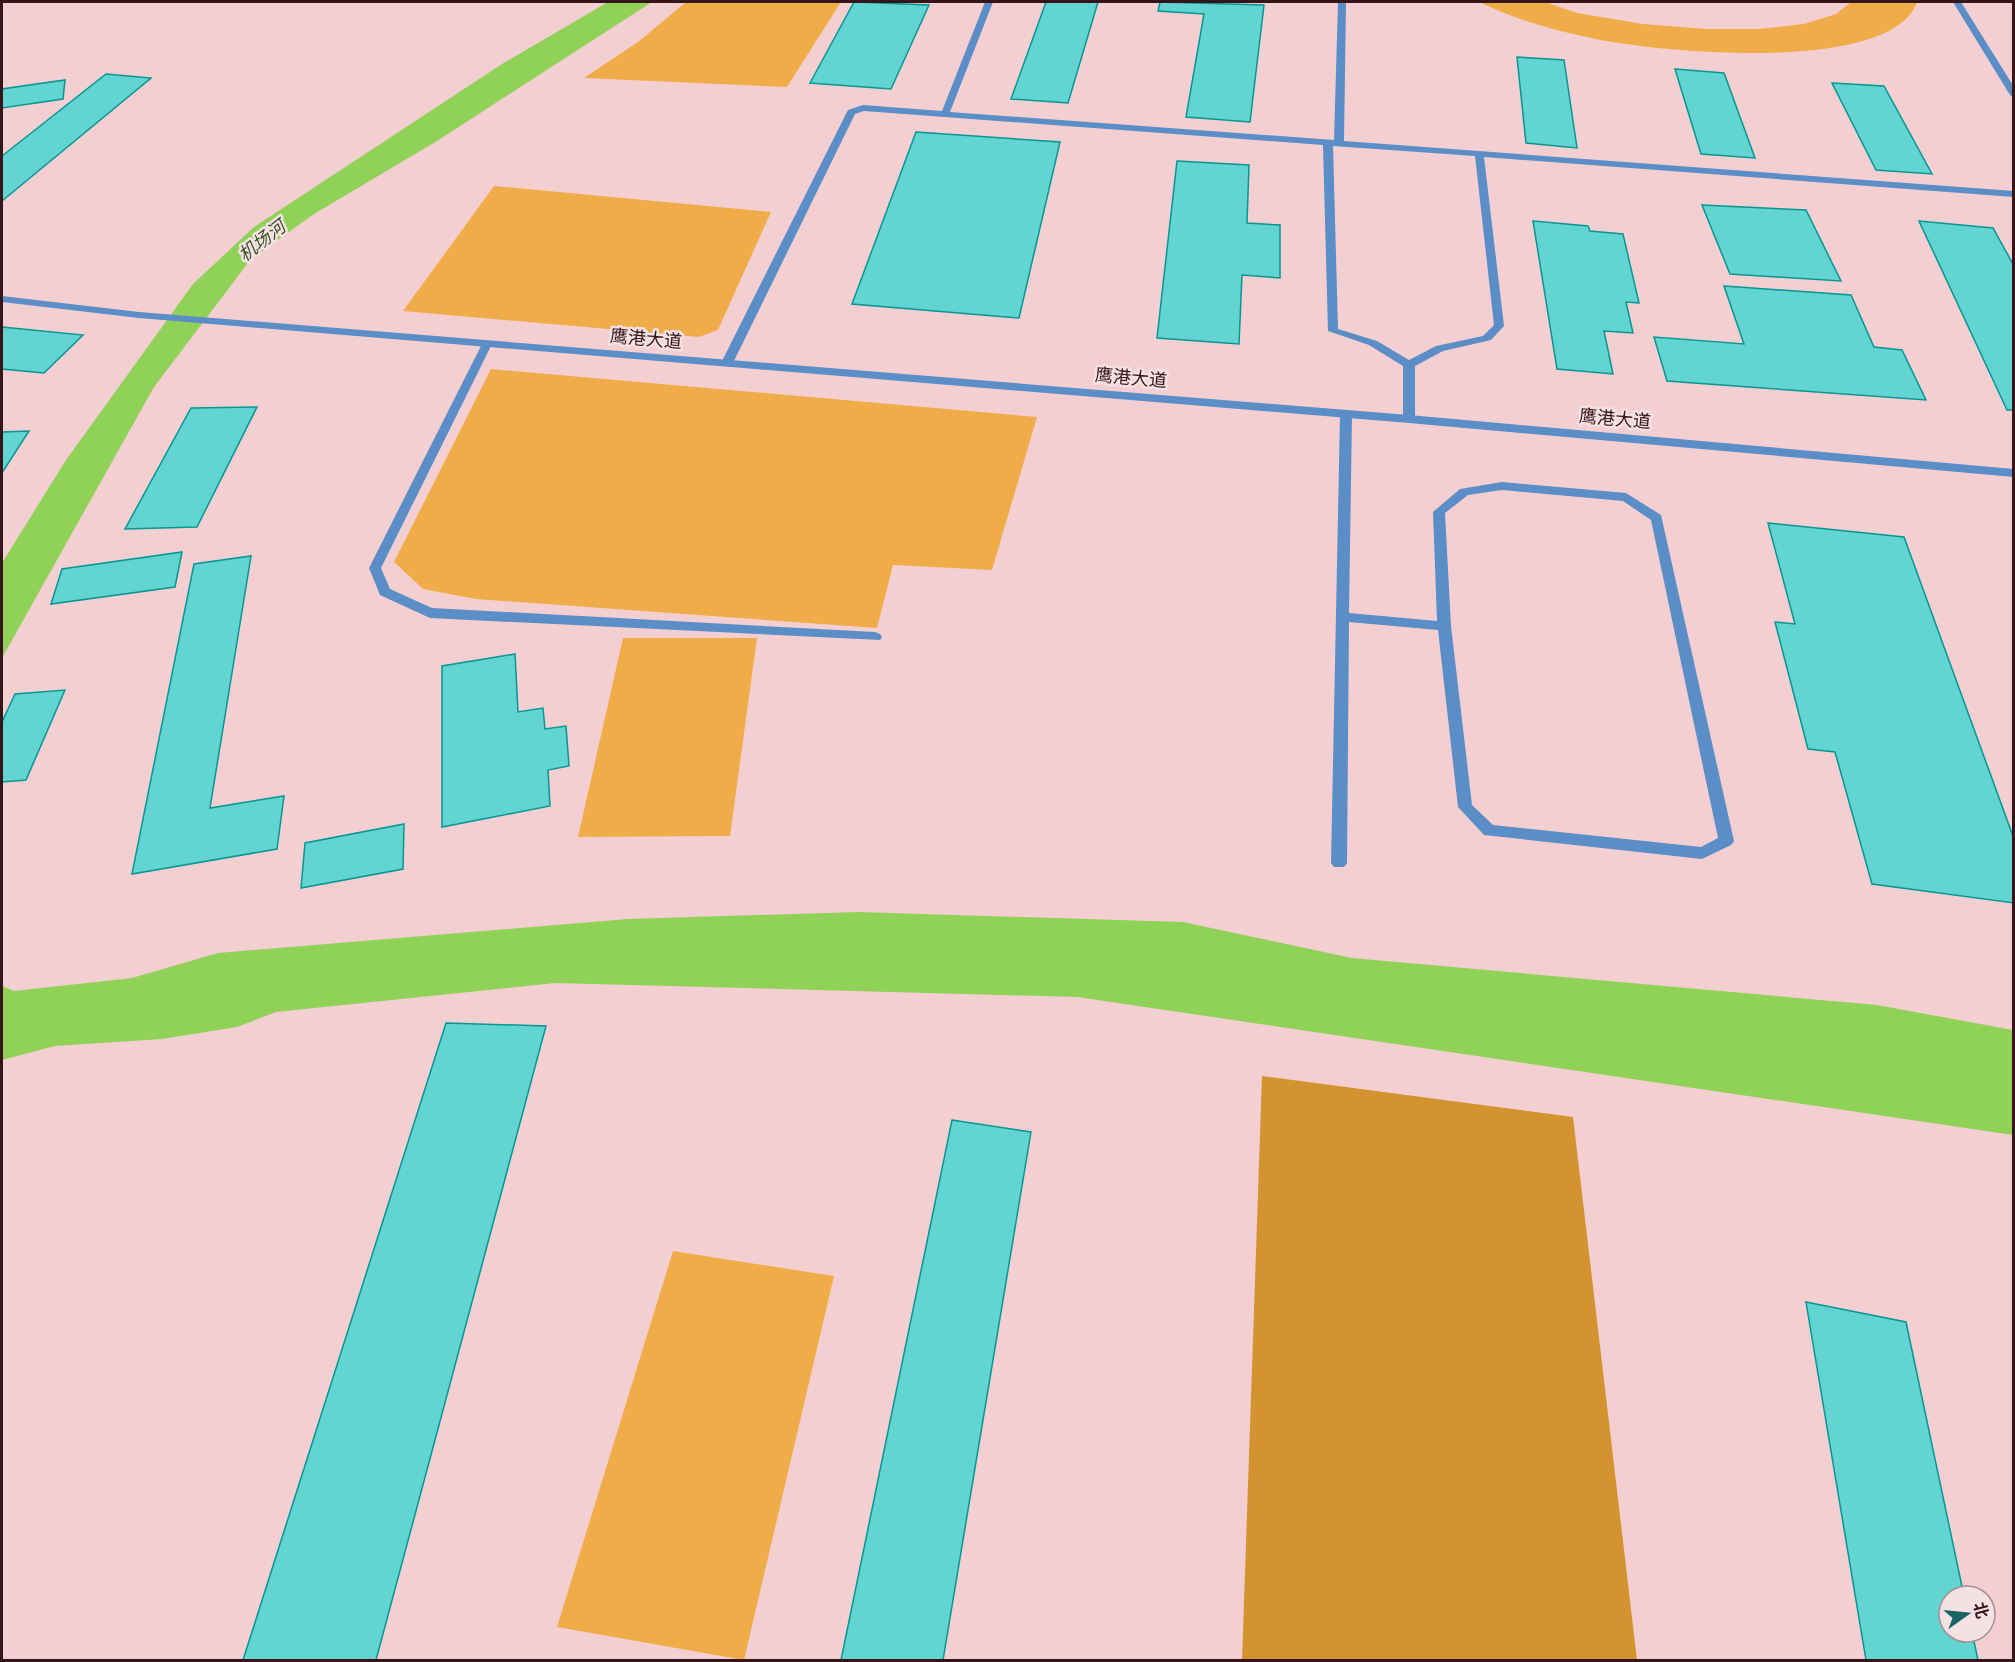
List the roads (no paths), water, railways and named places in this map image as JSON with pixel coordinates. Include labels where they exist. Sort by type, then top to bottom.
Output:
[{"type":"street","points":[[945,114],[989,2]]},
{"type":"street","points":[[1342,2],[1334,143],[1333,331],[1352,333],[1378,344],[1409,365]]},
{"type":"street","points":[[1957,2],[2013,94]]},
{"type":"street","points":[[727,363],[850,112],[863,108],[2013,194]]},
{"type":"street","points":[[1409,365],[1440,348],[1487,338],[1499,326],[1479,154]]},
{"type":"street","name":"鹰港大道","points":[[2,299],[139,315],[1408,418],[2013,473]]},
{"type":"street","points":[[487,344],[375,568],[386,592],[430,613],[875,638]]},
{"type":"street","points":[[1408,418],[1409,365]]},
{"type":"street","points":[[1339,863],[1346,414]]},
{"type":"street","points":[[1502,486],[1626,497],[1657,518],[1726,841],[1702,853],[1490,831],[1465,807],[1444,626],[1439,513],[1464,492],[1502,486]]},
{"type":"street","points":[[1343,617],[1444,626]]},
{"type":"water","name":"机场河","points":[[608,2],[652,2],[437,141],[314,214],[251,259],[154,387],[2,658],[2,563],[66,460],[193,284],[254,227],[502,64]]},
{"type":"water","points":[[858,912],[1183,922],[1352,958],[1877,1005],[2013,1030],[2013,1135],[1077,997],[555,983],[276,1012],[237,1027],[162,1039],[55,1046],[2,1060],[2,986],[14,991],[132,978],[218,953],[628,919]]}]
